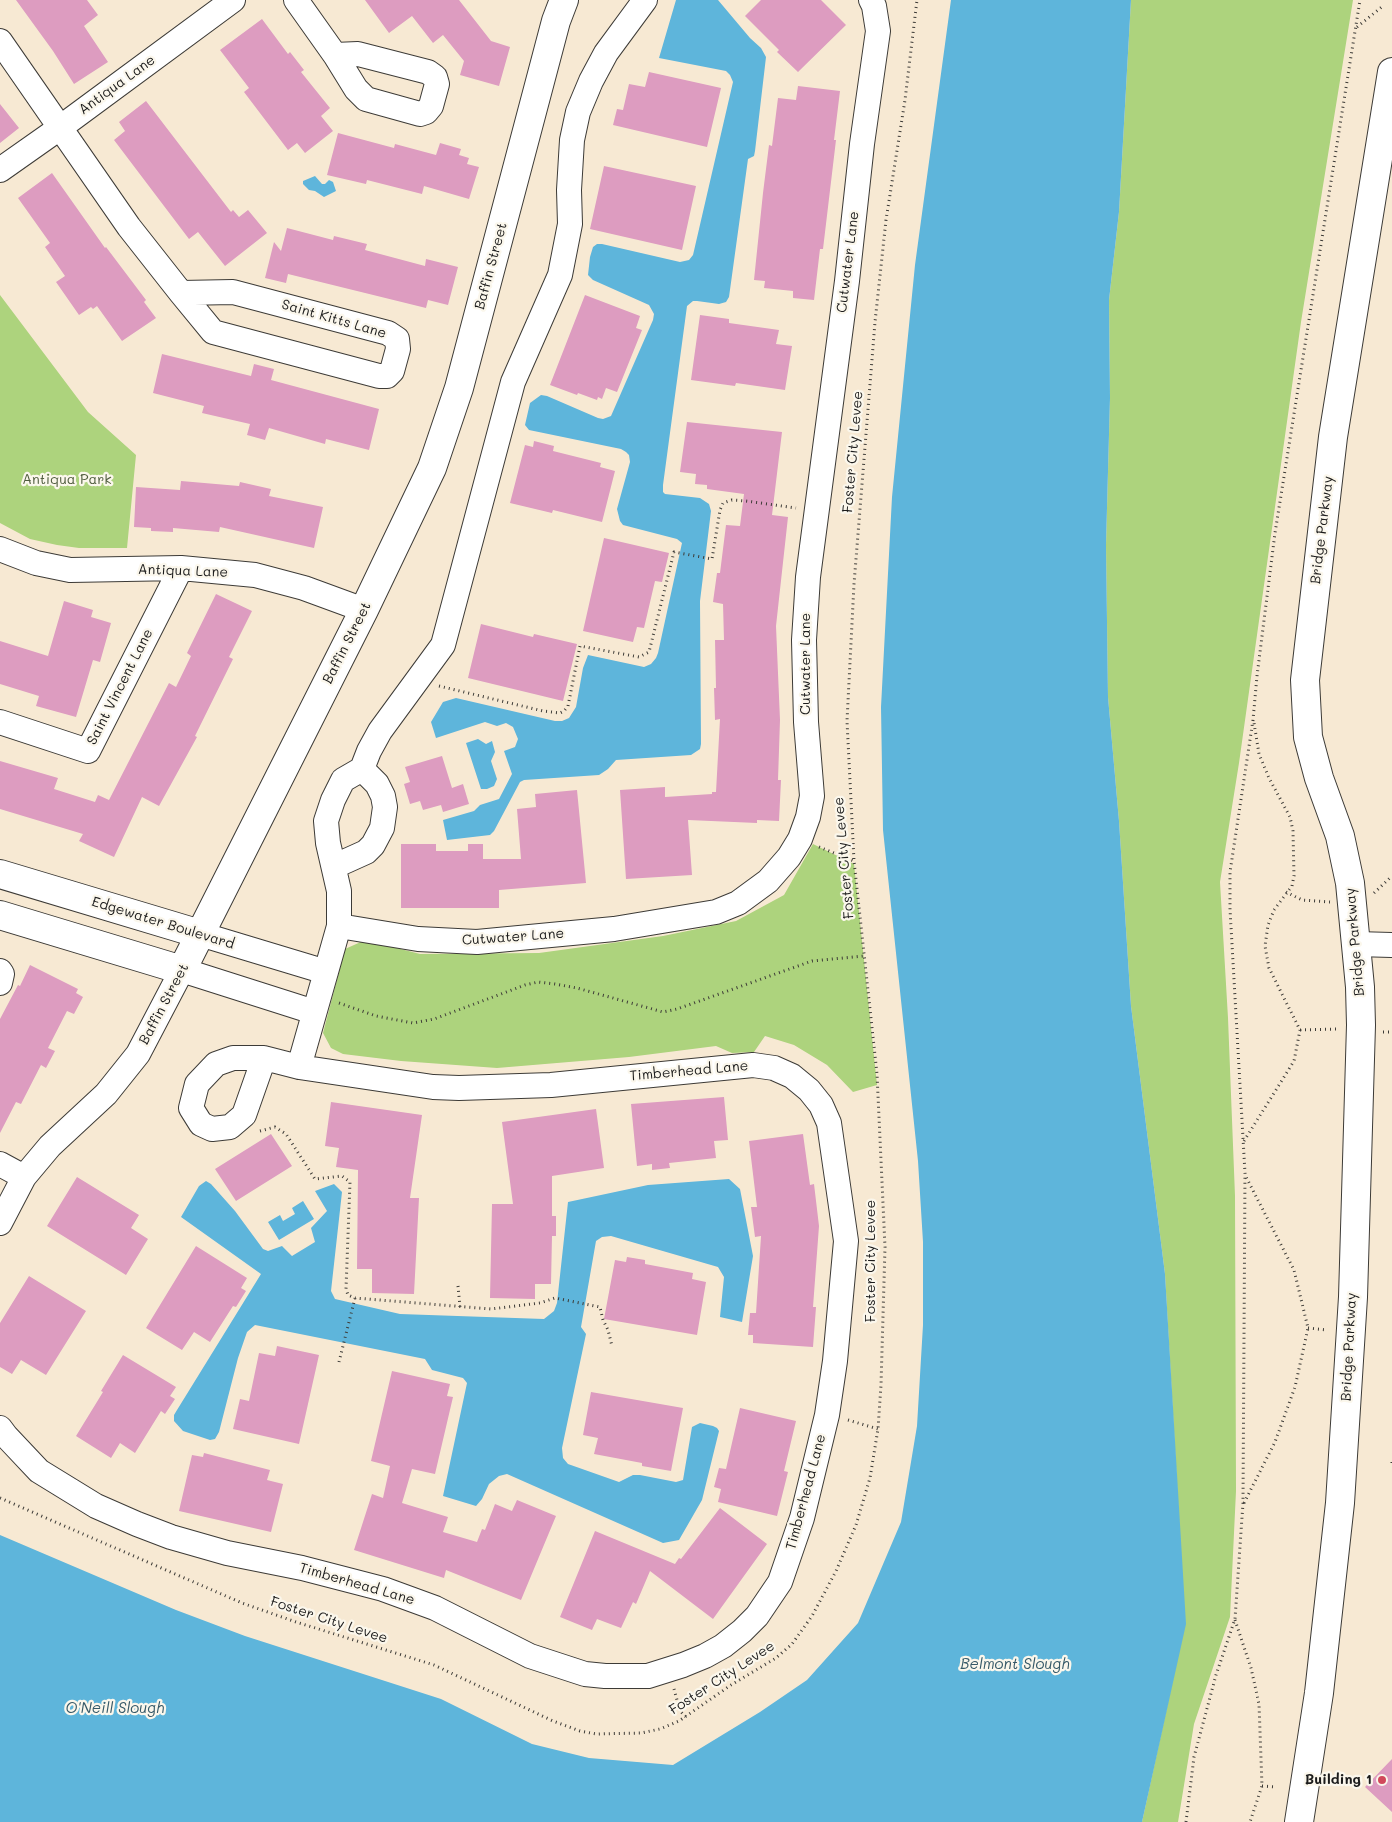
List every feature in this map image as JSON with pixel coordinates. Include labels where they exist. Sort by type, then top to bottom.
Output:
[{"type":"street","name":"Antiqua Lane","points":[[0,170],[233,0]]},
{"type":"street","points":[[296,0],[334,55]]},
{"type":"street","name":"Baffin Street","points":[[0,1223],[24,1177],[50,1146],[106,1094],[138,1054],[364,610],[432,468],[456,397],[556,21],[564,0]]},
{"type":"street","points":[[299,1067],[339,926],[339,891],[328,843],[326,821],[333,800],[344,780],[362,770],[368,751],[380,731],[443,645],[514,382],[560,275],[570,224],[569,190],[572,140],[578,112],[591,80],[606,52],[645,0]]},
{"type":"street","name":"Cutwater Lane","points":[[339,926],[418,939],[477,942],[614,929],[716,912],[738,903],[768,882],[789,857],[800,839],[808,817],[812,796],[806,722],[804,640],[808,577],[847,281],[862,144],[878,31],[874,6],[870,0]]},
{"type":"street","name":"Saint Kitts Lane","points":[[0,41],[129,227],[181,293],[214,332],[379,376],[387,376],[392,371],[398,349],[397,339],[388,333],[233,292],[181,293]]},
{"type":"street","name":"Bridge Parkway","points":[[1299,1822],[1320,1683],[1340,1503],[1352,1298],[1360,1030],[1360,987],[1352,899],[1340,836],[1319,778],[1308,737],[1305,680],[1337,409],[1392,72]]},
{"type":"street","name":"Antiqua Lane","points":[[0,549],[36,563],[70,570],[181,568],[255,576],[288,583],[364,610]]},
{"type":"street","name":"Saint Vincent Lane","points":[[0,722],[88,751],[181,568]]},
{"type":"street","points":[[334,866],[366,852],[373,845],[382,828],[385,807],[384,796],[377,784],[362,770]]},
{"type":"street","name":"Edgewater Boulevard","points":[[0,874],[326,972]]},
{"type":"street","points":[[0,915],[182,970],[317,1004]]},
{"type":"street","points":[[1356,944],[1392,945]]},
{"type":"street","points":[[0,971],[2,974],[0,983]]},
{"type":"street","name":"Timberhead Lane","points":[[0,1428],[39,1471],[96,1506],[137,1524],[227,1553],[302,1568],[383,1589],[435,1608],[530,1656],[585,1674],[648,1676],[669,1669],[705,1656],[742,1631],[757,1616],[780,1582],[802,1518],[827,1415],[836,1361],[846,1241],[829,1123],[820,1104],[809,1090],[792,1076],[774,1068],[753,1064],[551,1085],[459,1088],[433,1087],[299,1067],[264,1058],[233,1058],[216,1064],[197,1084],[191,1108],[201,1124],[212,1129],[230,1127],[241,1118]]},
{"type":"street","points":[[241,1118],[244,1115],[264,1058]]},
{"type":"street","points":[[0,1164],[24,1177]]},
{"type":"path","name":"Foster City Levee","points":[[0,1498],[242,1603],[434,1665],[554,1721],[596,1734],[641,1733],[660,1729],[679,1721],[730,1685],[776,1658],[792,1644],[812,1616],[836,1571],[856,1525],[870,1478],[878,1429],[881,1385],[885,1247],[877,1074],[854,861],[847,721],[854,584],[866,423],[886,220],[905,100],[917,0]]},
{"type":"path","points":[[1186,1822],[1194,1757],[1216,1674],[1235,1619],[1244,1503],[1244,1142],[1230,910],[1230,872],[1253,720],[1256,676],[1285,462],[1360,0]]},
{"type":"path","points":[[1357,27],[1383,6]]},
{"type":"path","points":[[418,681],[543,711],[560,713],[568,706],[580,646],[639,657],[649,652],[674,552],[712,559],[720,510],[724,503],[732,500],[746,501],[817,512]]},
{"type":"path","points":[[1244,1142],[1294,1062],[1300,1030],[1269,968],[1265,946],[1268,925],[1274,910],[1292,886],[1294,876],[1293,831],[1290,817],[1269,778],[1259,754],[1253,720]]},
{"type":"path","points":[[800,839],[854,861]]},
{"type":"path","points":[[1286,892],[1302,900],[1328,902],[1352,899]]},
{"type":"path","points":[[317,1004],[413,1022],[434,1019],[525,985],[538,982],[577,988],[663,1012],[677,1009],[812,961],[864,956]]},
{"type":"path","points":[[1300,1030],[1360,1030]]},
{"type":"path","points":[[241,1118],[253,1132],[275,1127],[286,1134],[316,1179],[342,1176],[350,1182],[346,1289],[348,1295],[355,1300],[491,1309],[540,1303],[555,1298],[600,1307],[612,1346]]},
{"type":"path","points":[[1244,1174],[1294,1270],[1308,1328],[1292,1396],[1275,1442],[1244,1503]]},
{"type":"path","points":[[458,1286],[460,1307]]},
{"type":"path","points":[[339,1362],[355,1300]]},
{"type":"path","points":[[827,1415],[878,1429]]},
{"type":"path","points":[[1235,1619],[1251,1668],[1259,1704],[1262,1786],[1250,1822]]},
{"type":"path","points":[[669,1669],[680,1711],[686,1717]]},
{"type":"path","points":[[1262,1786],[1276,1787]]},
{"type":"green space","points":[[1131,0],[1353,0],[1301,322],[1239,763],[1220,882],[1228,1018],[1235,1196],[1236,1491],[1230,1617],[1194,1724],[1178,1822],[1142,1822],[1185,1624],[1165,1274],[1131,1006],[1119,821],[1108,697],[1106,545],[1110,398],[1109,300],[1119,212]]},
{"type":"green space","name":"Antiqua Park","points":[[0,295],[88,412],[136,455],[127,548],[79,548],[57,545],[30,539],[0,523]]},
{"type":"green space","points":[[813,844],[854,864],[877,1085],[853,1092],[827,1065],[794,1045],[765,1036],[754,1052],[732,1053],[716,1046],[629,1057],[497,1068],[401,1061],[343,1054],[331,1048],[323,1033],[345,949],[363,941],[373,938],[389,946],[420,954],[539,953],[663,936],[736,921],[784,895]]},
{"type":"water","points":[[676,0],[718,0],[750,38],[761,48],[766,57],[755,151],[754,156],[748,159],[729,297],[726,302],[719,304],[693,301],[687,306],[663,485],[663,492],[665,494],[700,498],[709,504],[711,511],[700,601],[700,749],[691,755],[616,760],[599,775],[524,780],[520,782],[494,831],[490,835],[447,840],[443,820],[474,811],[480,805],[499,799],[512,774],[504,751],[515,747],[518,739],[513,727],[506,723],[497,726],[485,722],[436,738],[431,722],[443,702],[456,698],[562,721],[569,718],[576,707],[583,668],[588,655],[644,667],[651,664],[658,653],[682,543],[677,539],[623,525],[620,521],[617,509],[630,462],[629,455],[626,452],[621,449],[529,430],[525,425],[530,403],[541,395],[598,418],[603,419],[611,416],[653,320],[654,314],[649,305],[593,280],[588,275],[593,247],[597,244],[602,244],[680,262],[689,260],[693,255],[733,82],[726,71],[659,58]]},
{"type":"water","name":"Belmont Slough","points":[[951,0],[1131,0],[1119,212],[1109,300],[1110,398],[1106,545],[1108,697],[1119,821],[1131,1006],[1165,1274],[1186,1624],[1142,1822],[0,1822],[0,1535],[176,1610],[245,1636],[441,1699],[532,1744],[589,1758],[673,1765],[760,1712],[807,1680],[858,1623],[901,1522],[917,1426],[923,1325],[923,1242],[918,1161],[883,830],[881,707],[892,497],[915,265]]},
{"type":"water","points":[[315,176],[322,184],[329,180],[333,182],[336,191],[324,197],[315,191],[309,190],[303,184],[303,181]]},
{"type":"water","points":[[478,739],[486,744],[492,741],[495,752],[491,761],[497,779],[494,786],[487,789],[481,789],[466,743]]},
{"type":"water","points":[[729,1179],[740,1189],[753,1256],[742,1322],[720,1317],[724,1277],[718,1267],[611,1236],[602,1237],[596,1241],[581,1327],[586,1334],[562,1448],[563,1458],[568,1464],[619,1482],[633,1475],[640,1475],[676,1482],[683,1480],[692,1427],[700,1423],[717,1428],[719,1431],[702,1500],[679,1540],[663,1543],[507,1474],[499,1476],[489,1484],[482,1499],[476,1506],[443,1496],[467,1383],[463,1378],[432,1370],[425,1359],[255,1325],[247,1332],[238,1358],[219,1432],[215,1439],[210,1440],[183,1431],[174,1421],[174,1415],[261,1274],[181,1217],[199,1186],[206,1181],[211,1184],[235,1211],[263,1249],[268,1251],[282,1246],[292,1256],[315,1242],[311,1228],[327,1211],[315,1191],[334,1184],[342,1192],[331,1291],[335,1299],[400,1314],[544,1319],[554,1311],[557,1303],[568,1202],[648,1185]]},
{"type":"water","points":[[303,1201],[314,1219],[279,1240],[268,1222],[280,1215],[283,1221],[295,1214],[292,1208]]},
{"type":"building","points":[[16,0],[87,0],[98,15],[84,26],[108,62],[74,84]]},
{"type":"building","points":[[365,0],[459,0],[491,41],[510,47],[499,86],[460,75],[464,61],[443,35],[433,43],[412,16],[389,33]]},
{"type":"building","points":[[761,0],[821,0],[846,25],[798,72],[777,52],[779,50],[745,16]]},
{"type":"building","points":[[262,19],[288,54],[290,52],[304,70],[301,72],[330,108],[321,116],[333,131],[305,153],[297,143],[288,150],[244,92],[249,88],[220,50]]},
{"type":"building","points":[[649,72],[721,88],[707,147],[613,125],[617,109],[623,110],[629,84],[645,87]]},
{"type":"building","points":[[798,86],[840,91],[823,249],[820,249],[814,300],[793,298],[793,291],[764,288],[765,281],[754,280],[769,145],[772,146],[778,98],[796,100]]},
{"type":"building","points":[[146,101],[231,212],[233,210],[239,217],[248,210],[267,233],[225,266],[198,232],[189,239],[114,140],[125,131],[119,122]]},
{"type":"building","points":[[0,104],[19,128],[0,143]]},
{"type":"building","points":[[338,133],[394,148],[395,144],[436,155],[440,143],[461,149],[459,155],[469,158],[467,164],[479,167],[469,199],[424,186],[422,194],[367,180],[366,184],[327,175]]},
{"type":"building","points":[[604,166],[696,186],[682,250],[590,229]]},
{"type":"building","points":[[52,173],[105,248],[146,300],[144,302],[156,318],[122,341],[97,306],[93,309],[91,307],[79,315],[56,282],[65,276],[45,247],[50,243],[18,198]]},
{"type":"building","points":[[287,228],[333,240],[334,236],[367,244],[365,250],[425,266],[426,259],[458,267],[448,305],[428,300],[426,308],[288,274],[286,283],[265,278],[274,242],[281,251]]},
{"type":"building","points":[[585,295],[640,316],[636,328],[642,330],[617,392],[606,388],[602,399],[598,397],[597,400],[550,385]]},
{"type":"building","points":[[700,315],[729,319],[729,323],[779,330],[776,344],[792,346],[785,390],[736,383],[735,386],[691,380]]},
{"type":"building","points":[[162,354],[251,376],[254,364],[274,369],[271,380],[379,409],[369,450],[326,439],[325,444],[269,428],[265,440],[247,435],[250,424],[202,413],[204,406],[153,393]]},
{"type":"building","points":[[687,422],[782,432],[772,515],[788,517],[776,626],[780,720],[778,780],[781,780],[779,821],[757,820],[757,823],[688,820],[692,875],[626,879],[620,790],[665,787],[665,797],[712,794],[712,792],[716,792],[720,719],[715,720],[715,640],[724,640],[723,604],[713,602],[717,573],[720,573],[726,525],[740,526],[744,494],[707,489],[707,485],[695,484],[696,474],[680,472]]},
{"type":"building","points":[[534,441],[554,446],[553,451],[601,463],[600,467],[615,471],[602,522],[553,510],[552,513],[510,503],[525,445],[533,447]]},
{"type":"building","points":[[181,481],[239,486],[240,482],[271,489],[269,496],[323,507],[314,548],[220,527],[219,532],[173,528],[173,532],[151,531],[151,528],[134,527],[136,487],[180,490]]},
{"type":"building","points":[[604,538],[669,553],[662,582],[655,581],[644,628],[637,627],[633,642],[583,631]]},
{"type":"building","points":[[216,594],[252,611],[229,657],[233,659],[195,736],[197,737],[159,806],[142,797],[114,857],[79,841],[83,834],[0,809],[0,761],[58,778],[54,789],[95,802],[98,795],[109,800],[169,683],[176,687],[191,656],[187,653]]},
{"type":"building","points":[[64,601],[93,610],[91,617],[111,623],[100,662],[93,660],[76,717],[36,706],[39,696],[0,684],[0,641],[48,656]]},
{"type":"building","points":[[481,624],[533,637],[534,634],[577,644],[563,701],[468,678]]},
{"type":"building","points":[[442,756],[452,788],[463,784],[469,804],[443,812],[441,805],[423,810],[420,801],[410,804],[404,784],[410,782],[405,767]]},
{"type":"building","points":[[577,790],[586,883],[499,890],[499,908],[401,908],[401,844],[436,844],[436,851],[468,851],[468,844],[483,844],[483,859],[521,859],[517,809],[536,807],[535,794]]},
{"type":"building","points":[[30,965],[78,989],[76,993],[83,997],[74,1014],[67,1011],[48,1048],[55,1051],[46,1068],[41,1065],[21,1104],[16,1102],[0,1133],[0,1019]]},
{"type":"building","points":[[724,1097],[728,1140],[714,1141],[716,1158],[669,1163],[670,1168],[652,1170],[652,1164],[637,1166],[631,1104]]},
{"type":"building","points":[[331,1102],[422,1115],[410,1198],[419,1198],[414,1294],[372,1293],[372,1269],[357,1269],[358,1170],[336,1167],[339,1148],[325,1146]]},
{"type":"building","points":[[596,1109],[604,1168],[552,1176],[552,1216],[556,1216],[556,1236],[552,1236],[551,1284],[535,1284],[535,1299],[490,1298],[492,1204],[513,1204],[502,1122]]},
{"type":"building","points":[[271,1134],[292,1166],[236,1201],[215,1169]]},
{"type":"building","points":[[803,1134],[810,1185],[814,1184],[819,1226],[813,1307],[816,1307],[813,1347],[753,1343],[753,1335],[748,1335],[750,1313],[756,1313],[761,1236],[755,1237],[751,1207],[757,1207],[749,1141]]},
{"type":"building","points":[[77,1177],[139,1215],[131,1228],[148,1239],[126,1275],[47,1226]]},
{"type":"building","points":[[196,1246],[247,1278],[241,1288],[246,1291],[236,1307],[233,1306],[210,1342],[194,1332],[182,1350],[146,1328]]},
{"type":"building","points":[[627,1257],[645,1260],[645,1264],[693,1273],[692,1279],[706,1282],[697,1335],[604,1319],[615,1260],[626,1262]]},
{"type":"building","points":[[29,1276],[86,1311],[46,1375],[21,1360],[12,1374],[0,1367],[0,1323]]},
{"type":"building","points":[[277,1346],[319,1355],[299,1444],[233,1429],[240,1399],[249,1401],[259,1353],[275,1356]]},
{"type":"building","points":[[123,1355],[176,1387],[170,1396],[175,1399],[165,1414],[161,1411],[135,1453],[120,1443],[111,1458],[76,1436]]},
{"type":"building","points":[[392,1371],[450,1384],[447,1396],[453,1397],[435,1474],[412,1469],[402,1503],[448,1517],[443,1532],[477,1542],[482,1529],[485,1530],[495,1504],[512,1511],[517,1500],[556,1516],[521,1600],[446,1570],[444,1578],[354,1550],[372,1494],[383,1498],[390,1466],[371,1461]]},
{"type":"building","points":[[591,1392],[683,1408],[671,1471],[642,1466],[642,1463],[594,1454],[598,1438],[583,1435]]},
{"type":"building","points":[[740,1408],[796,1421],[784,1471],[788,1472],[777,1516],[718,1502],[721,1489],[714,1487],[719,1468],[726,1469]]},
{"type":"building","points":[[204,1453],[270,1470],[267,1480],[283,1484],[271,1532],[179,1511],[192,1455],[203,1457]]},
{"type":"building","points":[[720,1508],[767,1544],[713,1619],[650,1571],[636,1604],[633,1602],[621,1628],[597,1619],[592,1630],[560,1617],[595,1531],[675,1564],[679,1558],[681,1559]]},
{"type":"building","name":"Building 1","points":[[1392,1759],[1392,1812],[1365,1787]]},
{"type":"place","name":"Building 1","points":[[1382,1780]]},
{"type":"water label","name":"O'Neill Slough","points":[[115,1708]]}]
